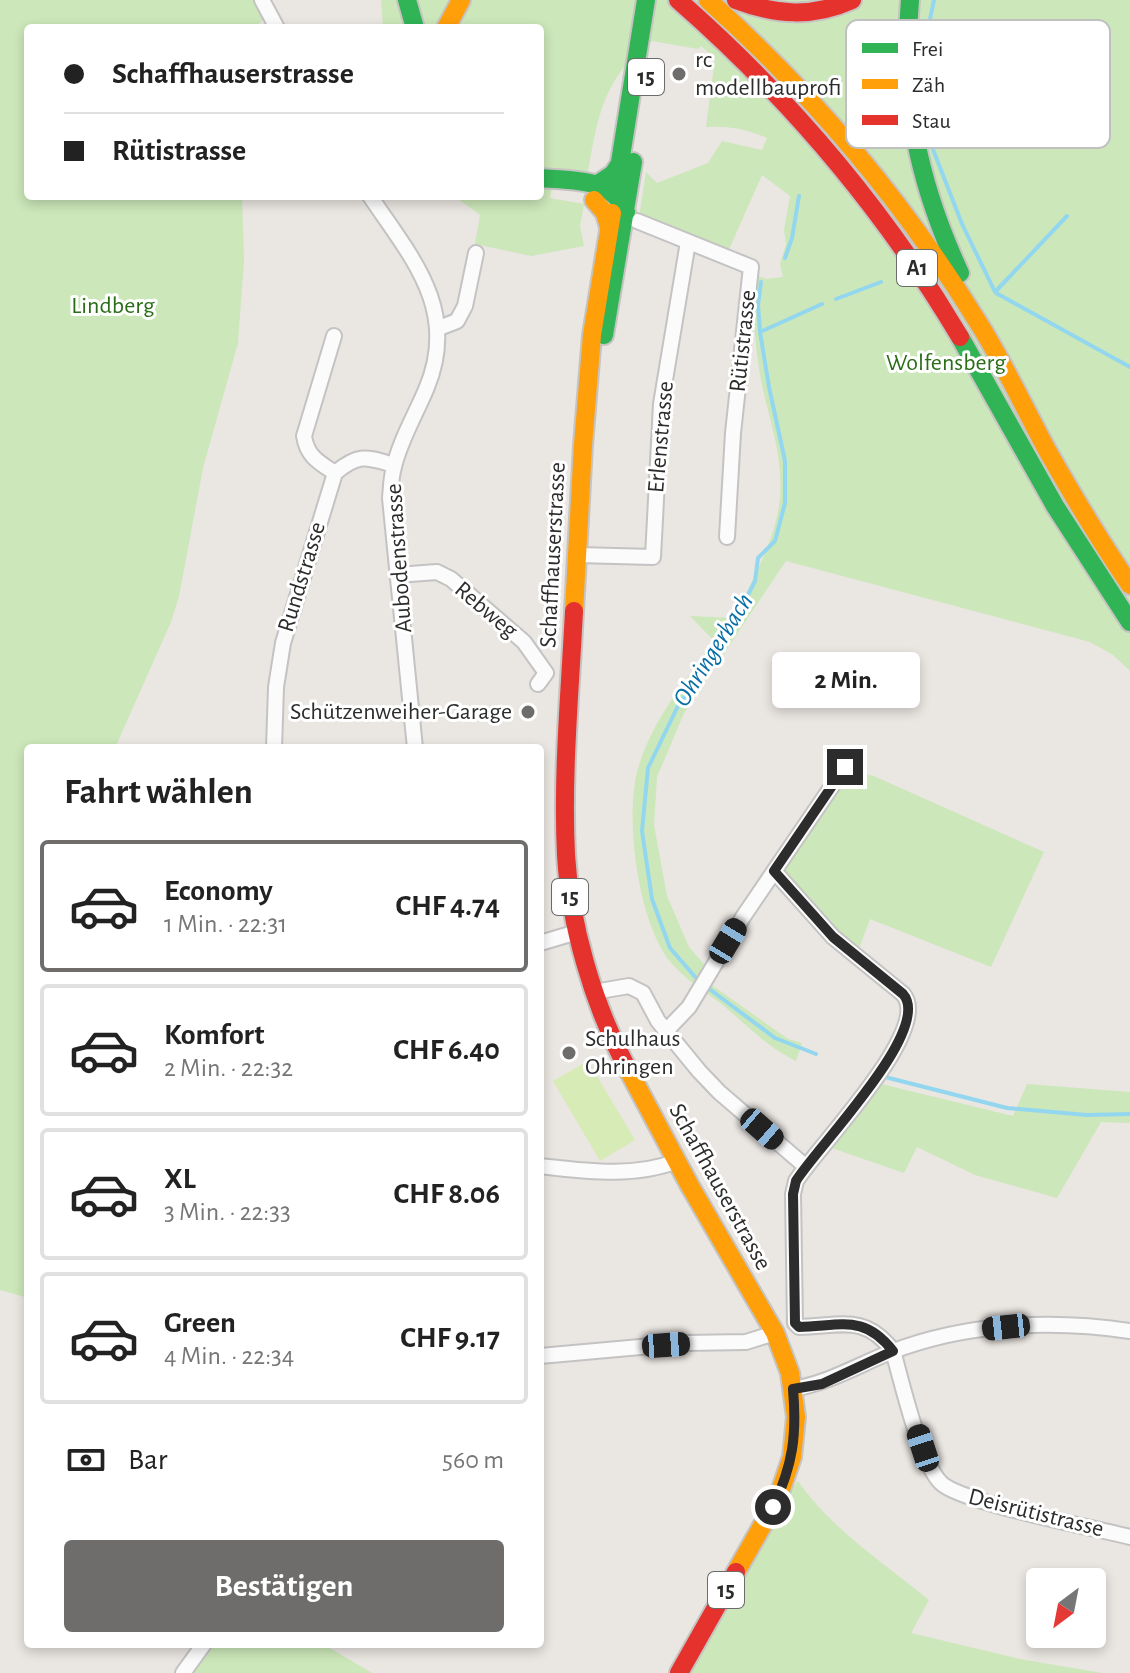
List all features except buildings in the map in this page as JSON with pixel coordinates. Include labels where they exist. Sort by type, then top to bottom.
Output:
[{"type":"main road","points":[[407,0],[414,24]]},
{"type":"main road","points":[[448,24],[461,0]]},
{"type":"main road","name":"Schaffhauserstrasse","points":[[646,0],[619,165],[624,200],[609,227],[592,335],[577,555],[564,826],[568,883],[577,932],[594,992],[620,1055],[775,1333],[793,1389],[796,1437],[783,1486],[679,1673]]},
{"type":"main road","name":"Schaffhauserstrasse","points":[[586,413],[610,307],[624,200],[662,0]]},
{"type":"main road","name":"A1","points":[[662,0],[706,24]]},
{"type":"main road","name":"A1","points":[[678,0],[768,83],[810,129],[890,229],[948,317],[1070,532],[1130,622]]},
{"type":"main road","points":[[736,0],[769,12],[789,15],[824,11],[852,0]]},
{"type":"main road","name":"A1","points":[[909,20],[910,0]]},
{"type":"main road","name":"A1","points":[[709,1],[782,69],[846,139]]},
{"type":"main road","name":"A1","points":[[853,148],[975,317],[1072,494],[1130,585]]},
{"type":"main road","name":"A1","points":[[914,148],[931,208],[960,273],[975,317]]},
{"type":"main road","points":[[544,191],[596,192],[619,165]]},
{"type":"main road","points":[[544,179],[624,200]]},
{"type":"main road","points":[[596,192],[609,227]]},
{"type":"street","points":[[262,0],[275,24]]},
{"type":"street","name":"Aubodenstrasse","points":[[373,200],[426,284],[439,328],[435,367],[394,465],[390,498],[415,744]]},
{"type":"street","name":"Rütistrasse","points":[[624,200],[688,242],[751,267],[733,433],[727,537]]},
{"type":"street","name":"Erlenstrasse","points":[[577,555],[653,557],[661,404],[688,242]]},
{"type":"street","points":[[439,328],[457,321],[465,306],[476,253]]},
{"type":"street","points":[[334,336],[304,436],[306,447],[312,458],[335,473],[349,461],[365,456],[394,465]]},
{"type":"street","name":"Rundstrasse","points":[[274,744],[276,687],[283,643],[335,473]]},
{"type":"street","name":"Rebweg","points":[[397,575],[437,572],[451,579],[524,642],[546,673],[538,684]]},
{"type":"street","points":[[666,1031],[689,1007],[774,871],[845,767]]},
{"type":"street","points":[[774,871],[833,937],[909,1001],[911,1014],[891,1058],[805,1166],[793,1194],[795,1323],[799,1327],[867,1326],[883,1338],[893,1351]]},
{"type":"street","points":[[544,942],[577,932]]},
{"type":"street","points":[[594,992],[629,986],[643,993],[666,1031],[719,1092],[805,1166]]},
{"type":"street","points":[[544,1166],[621,1172],[656,1169],[677,1161]]},
{"type":"street","points":[[793,1389],[822,1384],[893,1351],[944,1337],[1028,1325],[1097,1326],[1130,1331]]},
{"type":"street","points":[[544,1356],[685,1343],[746,1342],[775,1333]]},
{"type":"street","name":"Deisrütistrasse","points":[[893,1351],[929,1467],[942,1484],[959,1494],[1130,1537]]},
{"type":"street","points":[[183,1673],[201,1648]]},
{"type":"green space","name":"Lindberg","points":[[0,0],[262,0],[269,13],[259,24],[24,24],[24,200],[242,200],[244,260],[238,343],[203,468],[179,596],[171,622],[117,744],[24,744],[24,1297],[0,1290]]},
{"type":"green space","name":"Wolfensberg","points":[[381,0],[1130,0],[1130,671],[1113,655],[1090,642],[786,561],[684,713],[657,777],[654,825],[667,896],[689,947],[711,972],[713,986],[788,1039],[802,1043],[796,1061],[767,1043],[672,964],[650,923],[642,897],[633,839],[634,786],[645,748],[671,700],[714,641],[690,616],[734,618],[762,560],[778,514],[780,470],[758,361],[754,274],[766,279],[783,277],[780,264],[786,244],[784,230],[790,196],[762,175],[727,254],[639,217],[646,172],[657,183],[708,163],[722,141],[762,150],[767,138],[737,129],[706,127],[715,58],[701,46],[698,49],[652,41],[635,55],[612,85],[594,137],[587,177],[555,171],[550,198],[584,204],[580,226],[584,246],[531,256],[475,244],[480,215],[459,200],[544,200],[544,24],[383,24]]},
{"type":"green space","points":[[845,767],[876,777],[1044,852],[991,967],[870,919],[856,957],[774,871]]},
{"type":"green space","points":[[588,1061],[635,1140],[600,1161],[553,1081]]},
{"type":"green space","points":[[873,1082],[1013,1116],[1027,1084],[1130,1092],[1130,1123],[1101,1122],[1057,1198],[975,1175],[917,1147],[904,1173],[823,1145]]},
{"type":"green space","points":[[798,1481],[842,1530],[929,1600],[911,1633],[1020,1659],[1102,1673],[679,1673],[773,1507]]},
{"type":"green space","points":[[201,1648],[330,1648],[372,1673],[183,1673]]},
{"type":"waterway","points":[[930,20],[934,0]]},
{"type":"waterway","points":[[932,148],[962,224],[995,292],[1067,216]]},
{"type":"waterway","points":[[785,258],[792,238],[799,196]]},
{"type":"waterway","points":[[760,331],[758,305],[761,282]]},
{"type":"waterway","name":"Ohringerbach","points":[[836,299],[881,282]]},
{"type":"waterway","points":[[996,293],[1130,367]]},
{"type":"waterway","name":"Ohringerbach","points":[[697,979],[670,948],[652,899],[642,831],[648,768],[678,706],[730,631],[755,581],[758,558],[775,541],[785,503],[785,461],[760,332],[822,304]]},
{"type":"waterway","name":"Ohringerbach","points":[[708,988],[775,1038],[816,1054]]},
{"type":"waterway","name":"Ohringerbach","points":[[885,1077],[1007,1108],[1087,1115],[1130,1114]]},
{"type":"traffic: fast","points":[[407,0],[414,24]]},
{"type":"traffic: fast","points":[[617,181],[646,0]]},
{"type":"traffic: fast","points":[[909,20],[910,0]]},
{"type":"traffic: fast","points":[[918,148],[933,206],[960,273]]},
{"type":"traffic: fast","points":[[604,335],[633,162]]},
{"type":"traffic: fast","points":[[598,184],[613,174],[619,165]]},
{"type":"traffic: fast","points":[[544,178],[578,181],[601,187],[611,192],[626,212]]},
{"type":"traffic: fast","points":[[960,337],[1055,506],[1130,622]]},
{"type":"traffic: slow","points":[[448,24],[461,0]]},
{"type":"traffic: slow","points":[[708,0],[785,74],[846,142]]},
{"type":"traffic: slow","points":[[852,148],[922,238],[981,327],[1047,450],[1130,585]]},
{"type":"traffic: slow","points":[[594,200],[605,213],[609,227]]},
{"type":"traffic: slow","points":[[574,611],[592,335],[612,213]]},
{"type":"traffic: slow","points":[[625,1064],[690,1186],[775,1333],[790,1373],[796,1417],[792,1457],[778,1498],[736,1572]]},
{"type":"traffic: jam","points":[[678,0],[759,76],[832,157],[900,244],[960,337]]},
{"type":"traffic: jam","points":[[736,0],[765,9],[794,12],[823,10],[852,0]]},
{"type":"traffic: jam","points":[[574,611],[565,794],[568,881],[578,935],[593,989],[625,1064]]},
{"type":"traffic: jam","points":[[679,1673],[736,1572]]},
{"type":"place","name":"rc modellbauprofi","points":[[679,74]]},
{"type":"place","name":"Schützenweiher-Garage","points":[[528,712]]},
{"type":"place","name":"Schulhaus Ohringen","points":[[569,1053]]},
{"type":"route","points":[[773,1507],[788,1472],[796,1437],[793,1389],[822,1384],[893,1351],[883,1338],[867,1326],[799,1327],[795,1323],[793,1194],[796,1181],[891,1058],[911,1014],[909,1001],[903,994],[833,937],[774,871],[845,767]]}]
